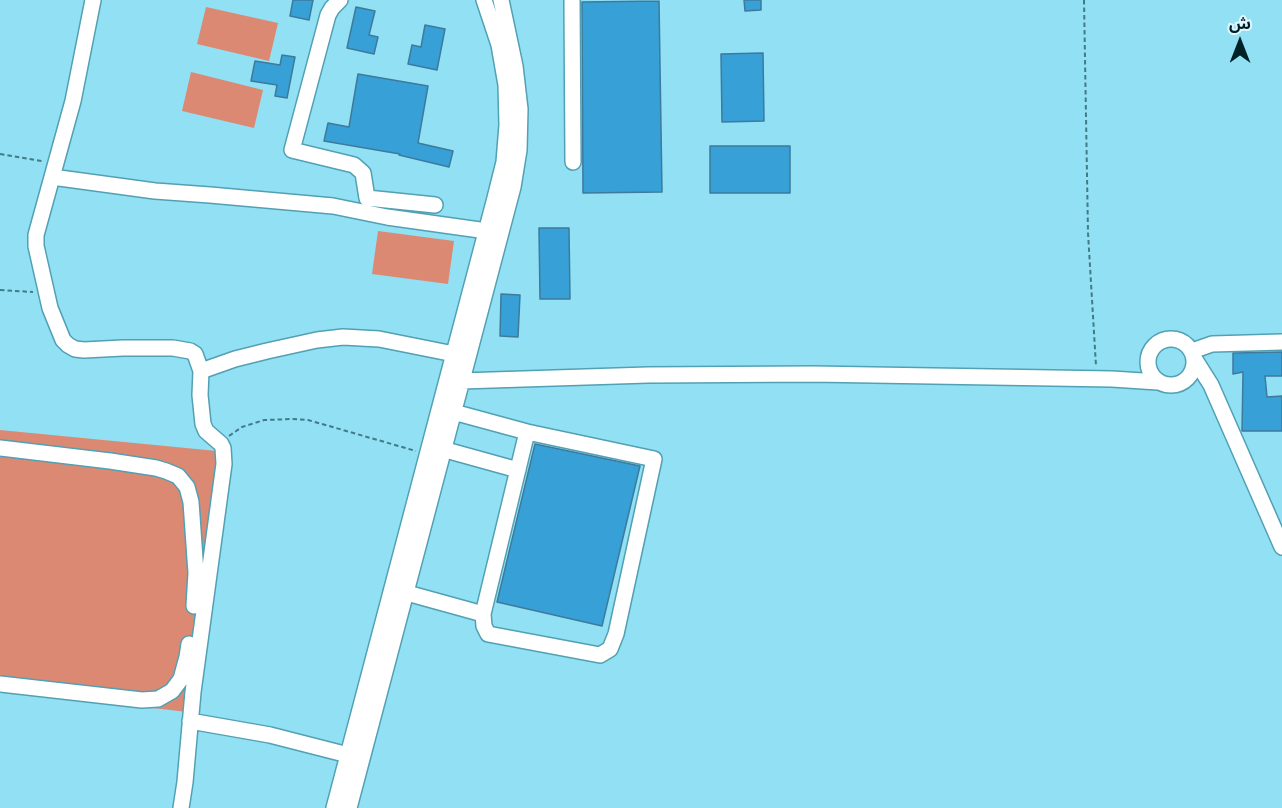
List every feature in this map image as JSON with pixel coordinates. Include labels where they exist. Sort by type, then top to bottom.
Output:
[{"type":"street","points":[[93,0],[73,101],[36,235],[36,246],[50,309],[59,334],[68,345],[84,350],[181,349],[195,354],[201,371],[200,395],[203,424],[206,431],[221,444],[224,452],[181,808]]},
{"type":"street","points":[[340,0],[328,15],[292,150],[354,165],[363,173],[367,198],[435,205]]},
{"type":"street","points":[[446,410],[454,354],[487,231],[504,162],[506,143],[506,84],[499,45],[484,0]]},
{"type":"street","points":[[334,808],[355,757],[433,450],[446,410],[461,381],[517,169],[520,110],[518,88],[501,0]]},
{"type":"street","points":[[572,0],[573,162]]},
{"type":"street","points":[[54,170],[155,191],[333,206],[387,217],[487,231]]},
{"type":"street","points":[[201,371],[267,351],[343,337],[379,339],[454,354]]},
{"type":"street","points":[[1211,385],[1196,381],[1173,386],[1166,385],[1154,376],[1148,363],[1152,348],[1165,340],[1180,340],[1193,354],[1211,385],[1282,547]]},
{"type":"street","points":[[1193,354],[1212,344],[1282,342]]},
{"type":"street","points":[[1181,384],[1188,380],[1195,366],[1193,354]]},
{"type":"street","points":[[461,381],[648,375],[908,374],[1104,378],[1154,376]]},
{"type":"street","points":[[446,410],[527,432],[654,459],[616,634],[610,649],[600,655],[488,634],[484,626],[483,614],[527,432]]},
{"type":"street","points":[[0,448],[156,468],[178,476],[189,491],[193,512],[196,573],[185,668],[182,679],[166,696],[142,700],[0,684]]},
{"type":"street","points":[[433,450],[518,470]]},
{"type":"street","points":[[399,591],[483,614]]},
{"type":"street","points":[[190,721],[270,735],[355,757]]},
{"type":"street","points":[[349,808],[355,757]]},
{"type":"path","points":[[1084,0],[1088,233],[1104,378]]},
{"type":"path","points":[[0,154],[54,170]]},
{"type":"path","points":[[0,290],[46,293]]},
{"type":"path","points":[[221,444],[242,427],[264,420],[293,419],[308,420],[433,450]]},
{"type":"shaded area","points":[[206,7],[278,23],[269,61],[197,44]]},
{"type":"shaded area","points":[[191,72],[263,90],[254,128],[182,111]]},
{"type":"shaded area","points":[[378,231],[454,241],[448,284],[372,274]]},
{"type":"shaded area","points":[[0,430],[217,451],[187,712],[0,690]]},
{"type":"building","points":[[293,0],[313,0],[309,20],[290,16]]},
{"type":"building","points":[[744,0],[761,0],[761,10],[745,11]]},
{"type":"building","points":[[659,1],[662,192],[583,193],[582,2]]},
{"type":"building","points":[[356,7],[375,11],[369,35],[378,37],[374,54],[347,48]]},
{"type":"building","points":[[425,25],[445,29],[437,70],[408,64],[412,45],[421,47]]},
{"type":"building","points":[[763,53],[764,121],[722,122],[721,54]]},
{"type":"building","points":[[282,55],[295,57],[287,98],[275,96],[277,85],[251,81],[255,61],[280,65]]},
{"type":"building","points":[[358,74],[428,86],[418,143],[453,151],[449,167],[400,154],[324,141],[328,123],[349,127]]},
{"type":"building","points":[[710,146],[790,146],[790,193],[710,193]]},
{"type":"building","points":[[539,228],[569,228],[570,299],[540,299]]},
{"type":"building","points":[[501,294],[520,295],[518,337],[500,336]]},
{"type":"building","points":[[1282,352],[1282,376],[1265,376],[1267,397],[1282,396],[1282,431],[1242,431],[1243,372],[1233,374],[1233,353]]},
{"type":"building","points":[[535,444],[640,466],[602,626],[497,602]]}]
